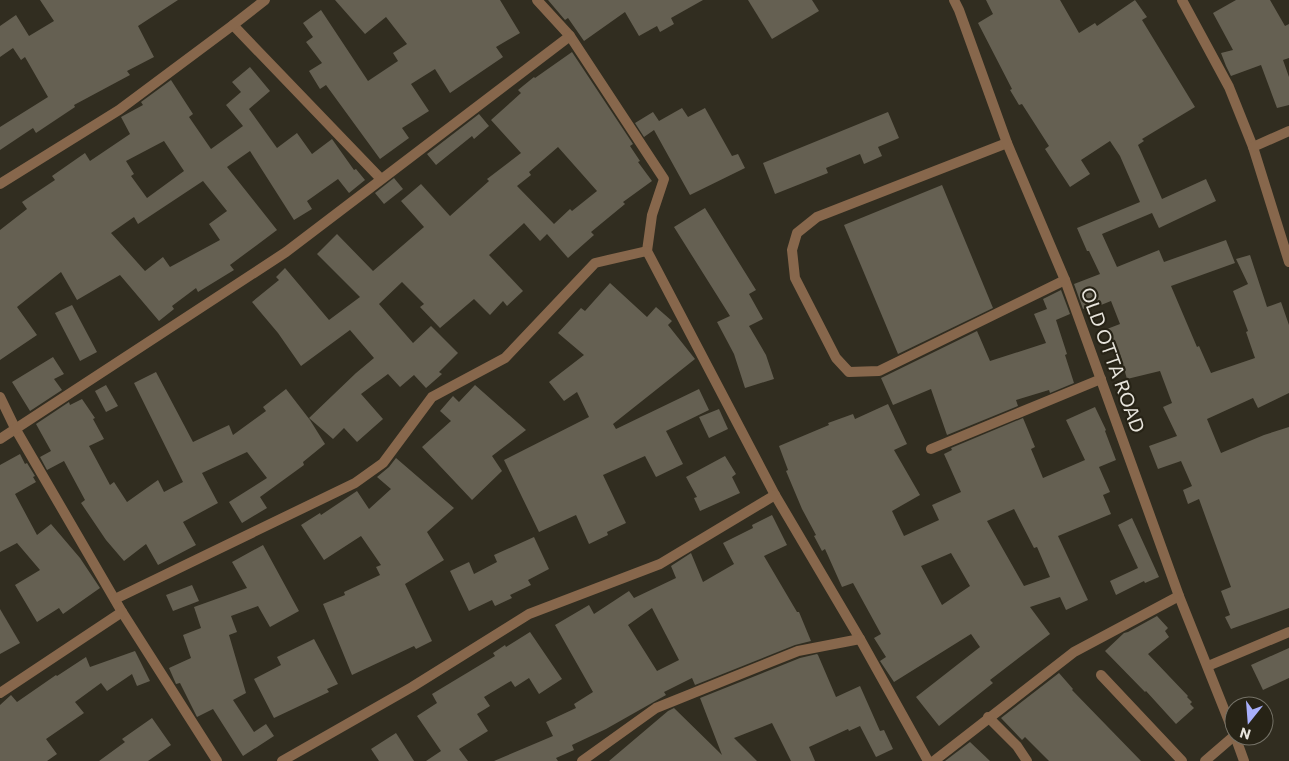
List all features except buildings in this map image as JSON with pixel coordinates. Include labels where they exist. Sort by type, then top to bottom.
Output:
[{"type":"street","points":[[0,184],[119,110],[265,0]]},
{"type":"street","points":[[538,0],[570,36],[664,179],[652,215],[647,251],[775,495],[860,638],[928,761]]},
{"type":"street","name":"OLD OTTA ROAD","points":[[954,0],[1007,143],[1066,280],[1179,596],[1224,708]]},
{"type":"street","points":[[1182,0],[1229,87],[1253,146],[1289,262]]},
{"type":"street","points":[[234,25],[381,180]]},
{"type":"street","points":[[0,439],[286,252],[570,36]]},
{"type":"street","points":[[1253,146],[1289,131]]},
{"type":"street","points":[[1007,143],[817,217],[797,233],[792,250],[794,278],[836,358],[849,372],[879,372],[1066,280]]},
{"type":"street","points":[[115,600],[355,483],[383,463],[432,397],[505,358],[596,263],[647,251]]},
{"type":"street","points":[[931,449],[1101,379]]},
{"type":"street","points":[[0,397],[122,612],[217,761]]},
{"type":"street","points":[[282,761],[412,687],[528,614],[660,564],[775,495]]},
{"type":"street","points":[[934,761],[1074,652],[1179,596]]},
{"type":"street","points":[[0,693],[122,612]]},
{"type":"street","points":[[1208,666],[1289,632]]},
{"type":"street","points":[[582,761],[656,708],[798,651],[860,638]]},
{"type":"street","points":[[1100,674],[1182,761]]},
{"type":"street","points":[[988,718],[1028,761]]},
{"type":"street","points":[[1205,761],[1224,744]]},
{"type":"street","name":"OLD OTTA ROAD","points":[[1238,746],[1244,761]]}]
